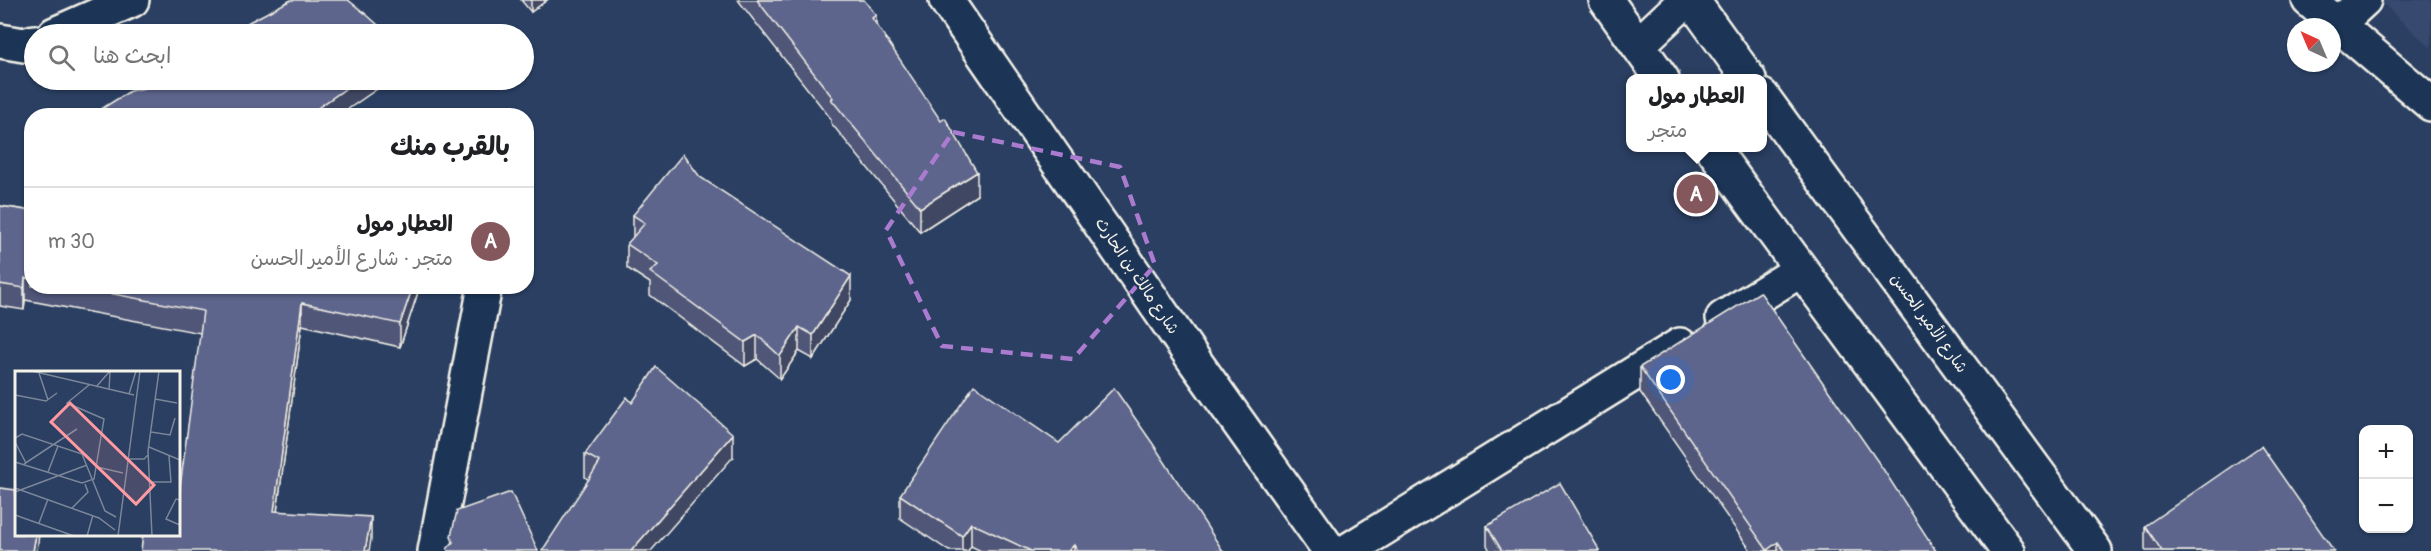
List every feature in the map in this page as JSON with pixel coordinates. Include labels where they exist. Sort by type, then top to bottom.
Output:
[{"type":"main road","points":[[78,24],[132,0]]},
{"type":"main road","name":"شارع مالك بن الحارث","points":[[946,0],[1194,360],[1330,551]]},
{"type":"main road","points":[[1606,0],[1659,74]]},
{"type":"main road","points":[[1638,45],[1686,0]]},
{"type":"main road","points":[[1692,0],[1746,74]]},
{"type":"main road","points":[[2309,0],[2331,18]]},
{"type":"main road","points":[[2341,21],[2364,0]]},
{"type":"main road","points":[[2341,27],[2431,104]]},
{"type":"main road","points":[[0,41],[24,45]]},
{"type":"main road","name":"شارع الأمير الحسن","points":[[1767,103],[2095,551]]},
{"type":"main road","points":[[1716,152],[2008,551]]},
{"type":"main road","points":[[1347,551],[1801,270]]},
{"type":"main road","points":[[435,551],[483,294]]},
{"type":"highlighted area","points":[[953,132],[1120,167],[1155,265],[1073,359],[942,346],[886,230]]},
{"type":"shaded area","points":[[2379,0],[2431,0],[2431,48]]},
{"type":"building","points":[[291,0],[348,0],[377,24],[246,24]]},
{"type":"building","points":[[757,0],[864,0],[876,15],[872,18],[941,121],[945,118],[977,172],[920,208],[831,99],[833,98]]},
{"type":"building","points":[[344,90],[318,108],[103,108],[130,91]]},
{"type":"building","points":[[683,154],[700,177],[851,276],[813,335],[799,327],[780,356],[757,335],[745,342],[650,272],[658,265],[627,244],[645,223],[633,215]]},
{"type":"building","points":[[0,206],[24,210],[24,288],[0,284]]},
{"type":"building","points":[[1760,292],[1883,469],[1936,551],[1784,551],[1778,542],[1767,550],[1640,367]]},
{"type":"building","points":[[114,294],[410,294],[400,324],[302,303],[274,511],[371,517],[365,551],[141,551],[143,536],[180,536],[180,487],[203,311]]},
{"type":"building","points":[[656,367],[733,434],[631,551],[542,551],[600,462],[585,454],[627,397],[632,403]]},
{"type":"building","points":[[974,385],[1059,443],[1114,388],[1223,551],[1078,551],[1074,545],[1068,551],[1031,551],[971,523],[962,536],[900,495]]},
{"type":"building","points":[[2261,446],[2334,551],[2162,551],[2145,526]]},
{"type":"building","points":[[1560,483],[1600,551],[1502,551],[1487,526]]},
{"type":"building","points":[[0,488],[15,490],[15,536],[36,536],[33,551],[0,551]]},
{"type":"building","points":[[511,492],[538,551],[448,551],[447,549],[453,542],[451,536],[457,511]]},
{"type":"place","name":"العطار مول","points":[[1696,194]]}]
